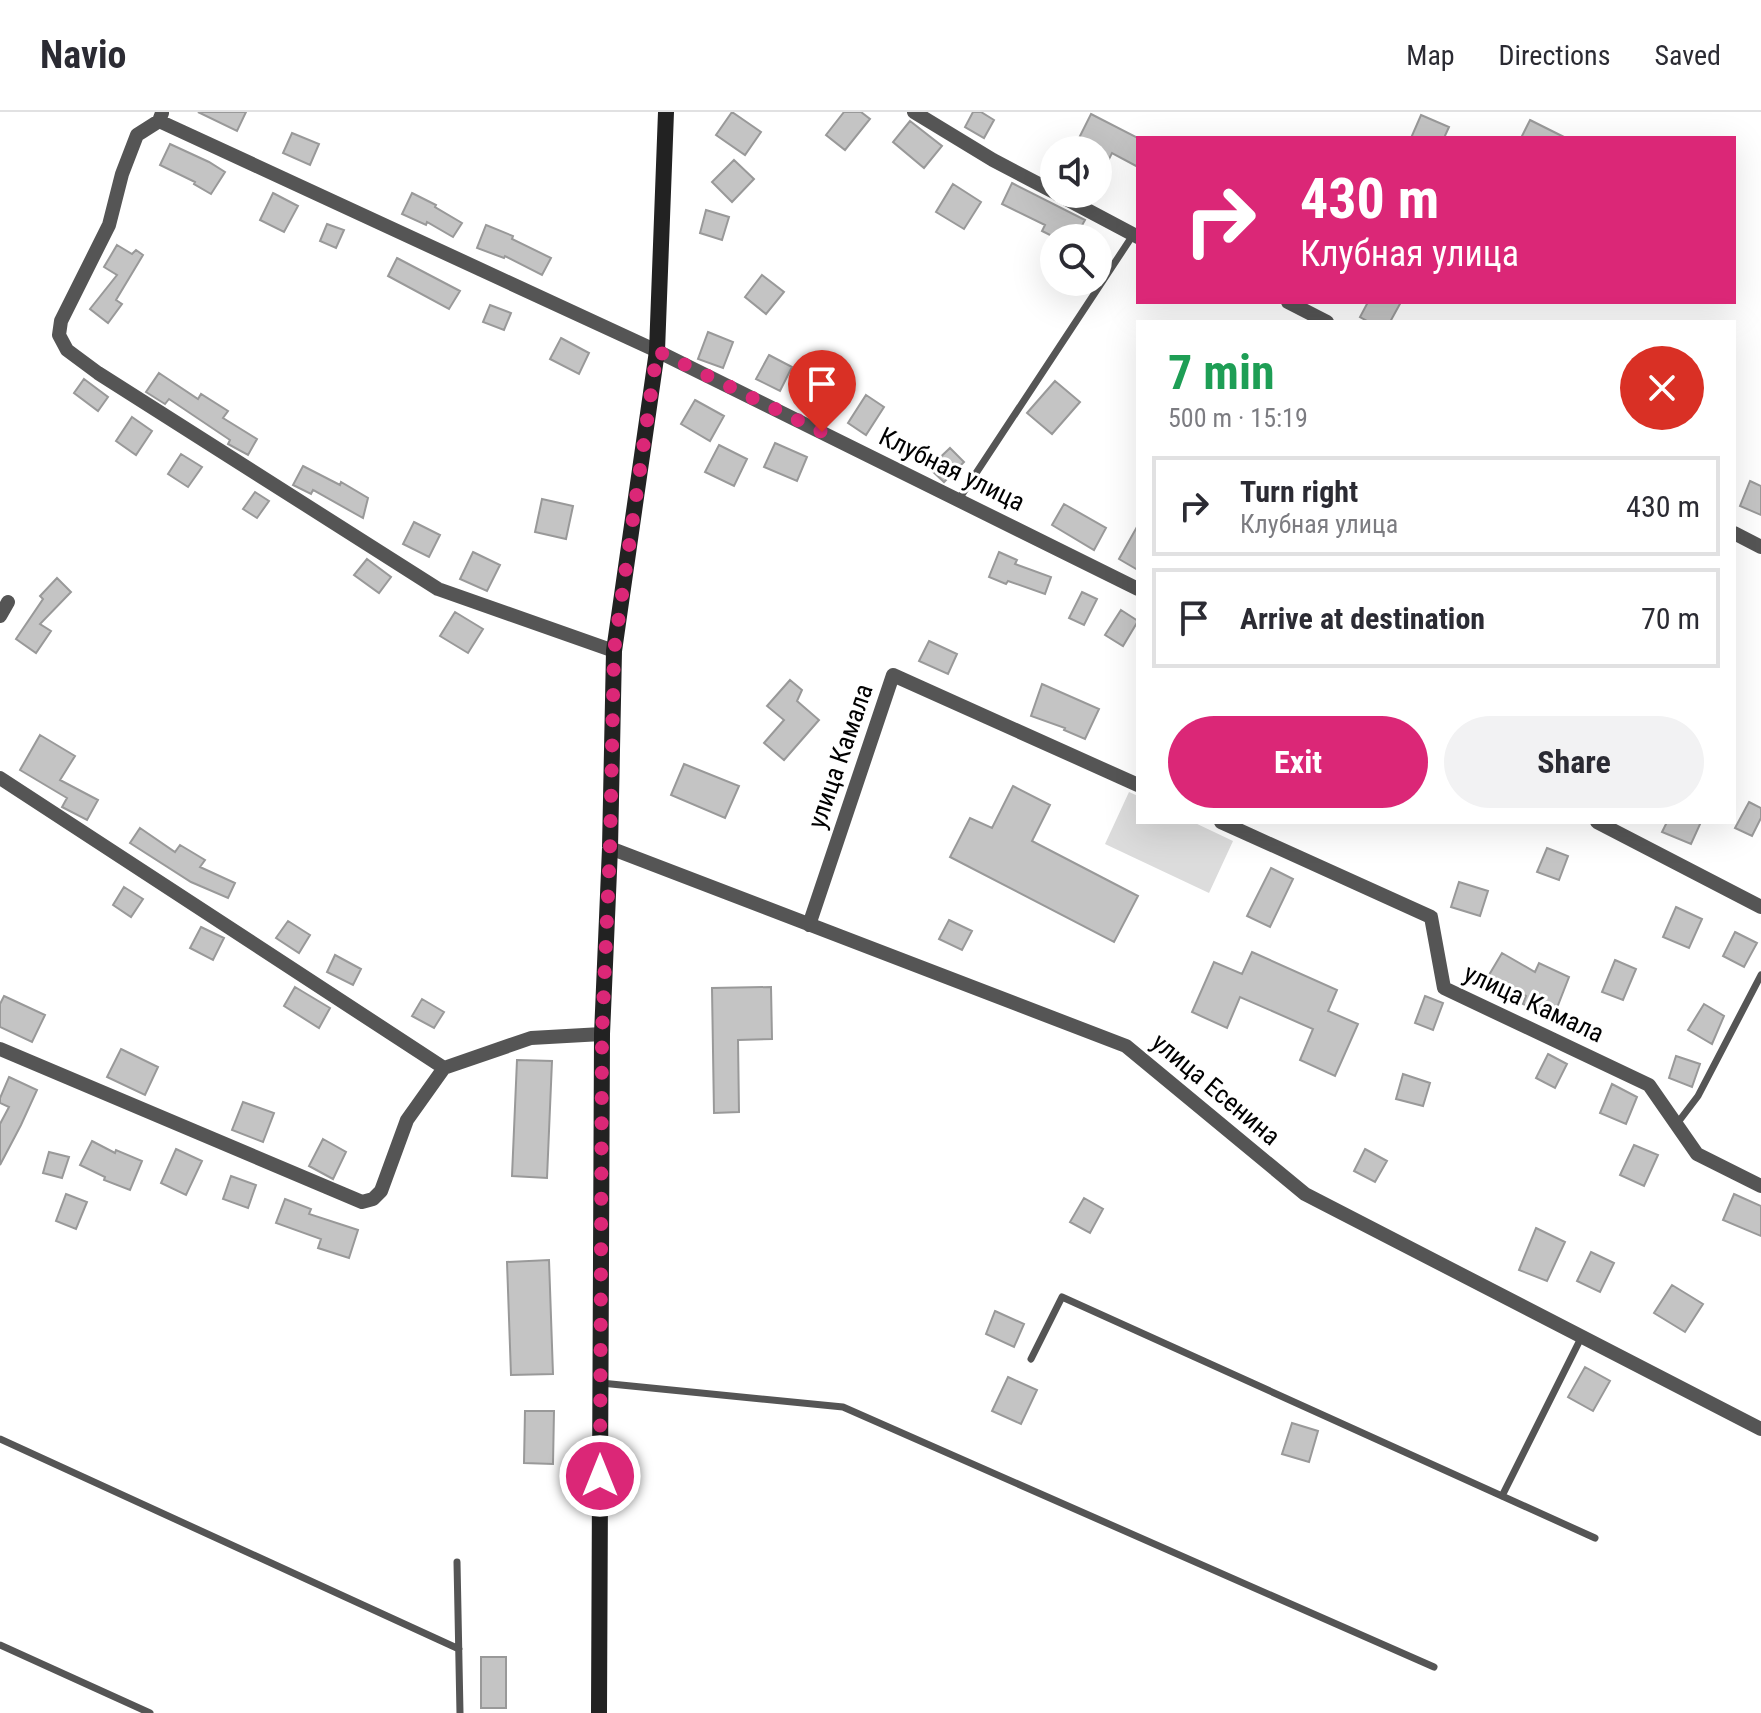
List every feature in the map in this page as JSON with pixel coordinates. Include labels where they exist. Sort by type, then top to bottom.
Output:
[{"type":"street","points":[[599,1713],[602,1034],[614,651],[657,351],[666,112]]},
{"type":"street","points":[[914,112],[1040,185]]},
{"type":"street","points":[[161,116],[137,135],[122,174],[109,225],[61,321],[59,335],[67,350],[438,589],[614,651]]},
{"type":"street","name":"Клубная улица","points":[[161,116],[657,351],[1136,588]]},
{"type":"street","points":[[1084,208],[1136,236]]},
{"type":"street","points":[[1292,304],[1323,320]]},
{"type":"street","points":[[1736,534],[1761,547]]},
{"type":"street","points":[[0,616],[8,602]]},
{"type":"street","name":"улица Камала","points":[[809,925],[893,675],[1136,784]]},
{"type":"street","points":[[0,778],[444,1068]]},
{"type":"street","name":"улица Камала","points":[[1225,824],[1431,917],[1444,988],[1649,1085],[1697,1154],[1761,1186]]},
{"type":"street","points":[[1601,824],[1761,907]]},
{"type":"street","name":"улица Есенина","points":[[610,848],[1126,1046],[1305,1194],[1761,1429]]},
{"type":"street","points":[[0,1049],[362,1202],[373,1199],[381,1191],[407,1120],[444,1068],[531,1038],[602,1034]]},
{"type":"lane","points":[[959,499],[1136,236]]},
{"type":"lane","points":[[1676,1125],[1698,1096],[1761,975]]},
{"type":"lane","points":[[1031,1359],[1062,1297],[1595,1538]]},
{"type":"lane","points":[[1502,1496],[1582,1336]]},
{"type":"lane","points":[[601,1383],[843,1407],[1434,1667]]},
{"type":"lane","points":[[0,1439],[459,1649]]},
{"type":"lane","points":[[457,1562],[460,1713]]},
{"type":"lane","points":[[0,1645],[150,1713]]},
{"type":"shaded area","points":[[1129,792],[1136,795],[1136,824],[1197,824],[1233,841],[1209,893],[1105,844]]},
{"type":"building","points":[[198,112],[246,112],[237,131]]},
{"type":"building","points":[[732,112],[761,132],[745,155],[716,135]]},
{"type":"building","points":[[844,112],[861,112],[870,119],[845,150],[826,135]]},
{"type":"building","points":[[973,112],[981,112],[994,120],[984,138],[965,127]]},
{"type":"building","points":[[1091,114],[1136,137],[1136,166],[1112,153],[1112,136],[1080,136]]},
{"type":"building","points":[[1421,115],[1449,127],[1445,136],[1412,136]]},
{"type":"building","points":[[1530,120],[1562,136],[1522,136]]},
{"type":"building","points":[[910,121],[942,146],[924,168],[893,142]]},
{"type":"building","points":[[292,133],[319,144],[310,165],[283,153]]},
{"type":"building","points":[[170,144],[225,172],[211,194],[195,182],[160,165]]},
{"type":"building","points":[[734,160],[754,179],[732,202],[712,182]]},
{"type":"building","points":[[1012,183],[1040,197],[1040,208],[1061,208],[1085,220],[1083,224],[1043,224],[1002,204]]},
{"type":"building","points":[[953,184],[981,202],[964,229],[936,212]]},
{"type":"building","points":[[273,193],[298,206],[284,232],[260,220]]},
{"type":"building","points":[[412,193],[462,223],[453,237],[427,222],[426,225],[402,214]]},
{"type":"building","points":[[706,210],[729,217],[722,240],[700,233]]},
{"type":"building","points":[[327,224],[344,230],[336,248],[320,241]]},
{"type":"building","points":[[486,225],[513,236],[512,239],[551,258],[542,275],[505,256],[477,248]]},
{"type":"building","points":[[117,245],[132,254],[136,250],[143,255],[116,300],[122,304],[108,323],[90,309],[117,275],[104,267]]},
{"type":"building","points":[[397,258],[460,291],[449,309],[388,276]]},
{"type":"building","points":[[762,275],[784,292],[766,314],[745,297]]},
{"type":"building","points":[[1367,304],[1400,304],[1391,320],[1365,320],[1360,317]]},
{"type":"building","points":[[490,305],[511,313],[504,330],[483,322]]},
{"type":"building","points":[[708,332],[733,342],[723,368],[698,359]]},
{"type":"building","points":[[561,338],[589,353],[579,374],[550,359]]},
{"type":"building","points":[[769,355],[792,367],[780,391],[756,379]]},
{"type":"building","points":[[159,373],[198,399],[201,394],[228,411],[223,418],[257,439],[248,455],[228,444],[230,440],[169,399],[165,404],[146,392]]},
{"type":"building","points":[[84,379],[108,397],[98,411],[74,393]]},
{"type":"building","points":[[1055,381],[1080,402],[1052,434],[1027,413]]},
{"type":"building","points":[[866,395],[884,407],[866,435],[848,423]]},
{"type":"building","points":[[695,400],[724,416],[710,441],[681,424]]},
{"type":"building","points":[[132,417],[152,431],[136,455],[116,441]]},
{"type":"building","points":[[775,443],[807,457],[797,481],[764,467]]},
{"type":"building","points":[[719,445],[747,459],[734,486],[705,472]]},
{"type":"building","points":[[950,448],[964,462],[944,482],[929,468]]},
{"type":"building","points":[[181,454],[202,467],[188,487],[168,474]]},
{"type":"building","points":[[303,466],[340,485],[341,482],[368,498],[363,518],[313,490],[311,494],[293,485]]},
{"type":"building","points":[[1750,481],[1761,486],[1761,515],[1740,506]]},
{"type":"building","points":[[255,492],[269,501],[257,518],[243,509]]},
{"type":"building","points":[[542,499],[573,506],[566,539],[535,532]]},
{"type":"building","points":[[1064,504],[1106,528],[1094,550],[1052,525]]},
{"type":"building","points":[[414,522],[440,535],[429,557],[403,544]]},
{"type":"building","points":[[1136,529],[1136,569],[1119,559]]},
{"type":"building","points":[[473,552],[500,565],[487,591],[460,579]]},
{"type":"building","points":[[999,552],[1017,560],[1015,564],[1051,577],[1045,594],[989,577]]},
{"type":"building","points":[[367,559],[391,577],[379,593],[354,575]]},
{"type":"building","points":[[57,578],[71,592],[40,624],[51,631],[36,653],[16,639],[43,599],[40,596]]},
{"type":"building","points":[[1082,592],[1097,599],[1084,625],[1069,618]]},
{"type":"building","points":[[1121,610],[1136,620],[1123,646],[1105,635]]},
{"type":"building","points":[[455,612],[483,629],[468,653],[440,636]]},
{"type":"building","points":[[929,641],[957,654],[948,674],[919,661]]},
{"type":"building","points":[[790,680],[802,690],[797,701],[819,720],[784,760],[764,743],[784,720],[767,706]]},
{"type":"building","points":[[1042,684],[1099,709],[1085,739],[1031,716]]},
{"type":"building","points":[[40,735],[75,756],[60,780],[98,800],[87,820],[62,807],[67,798],[20,770]]},
{"type":"building","points":[[684,764],[739,786],[725,818],[671,795]]},
{"type":"building","points":[[1013,786],[1050,805],[1032,841],[1138,896],[1114,942],[950,857],[970,818],[992,828]]},
{"type":"building","points":[[1749,802],[1761,808],[1761,818],[1752,836],[1735,828]]},
{"type":"building","points":[[1666,824],[1700,824],[1691,844],[1662,832]]},
{"type":"building","points":[[140,828],[175,852],[180,845],[205,860],[200,867],[235,883],[228,898],[191,882],[130,843]]},
{"type":"building","points":[[1547,848],[1568,856],[1559,880],[1537,872]]},
{"type":"building","points":[[1271,868],[1293,879],[1270,927],[1247,916]]},
{"type":"building","points":[[1459,882],[1488,891],[1480,916],[1451,907]]},
{"type":"building","points":[[124,887],[143,899],[131,917],[113,905]]},
{"type":"building","points":[[1676,907],[1702,919],[1689,948],[1663,937]]},
{"type":"building","points":[[949,920],[972,931],[962,950],[939,939]]},
{"type":"building","points":[[288,921],[310,935],[299,953],[276,938]]},
{"type":"building","points":[[201,927],[224,938],[213,960],[190,948]]},
{"type":"building","points":[[1735,932],[1757,943],[1744,967],[1723,956]]},
{"type":"building","points":[[1252,952],[1337,990],[1328,1011],[1358,1024],[1335,1076],[1300,1060],[1313,1029],[1240,997],[1227,1028],[1192,1012],[1214,962],[1242,974]]},
{"type":"building","points":[[1502,953],[1535,972],[1539,963],[1569,977],[1553,1018],[1523,1004],[1526,996],[1489,975]]},
{"type":"building","points":[[335,955],[361,969],[353,985],[327,972]]},
{"type":"building","points":[[1615,960],[1636,969],[1623,1000],[1602,992]]},
{"type":"building","points":[[295,987],[330,1008],[319,1028],[284,1006]]},
{"type":"building","points":[[771,987],[772,1039],[738,1040],[739,1112],[714,1113],[712,988]]},
{"type":"building","points":[[4,996],[45,1015],[32,1042],[0,1027],[0,1004]]},
{"type":"building","points":[[1425,996],[1443,1003],[1433,1030],[1415,1023]]},
{"type":"building","points":[[422,999],[444,1012],[434,1028],[412,1016]]},
{"type":"building","points":[[1704,1004],[1724,1016],[1712,1044],[1688,1030]]},
{"type":"building","points":[[121,1049],[158,1067],[145,1095],[107,1077]]},
{"type":"building","points":[[1548,1054],[1567,1064],[1555,1088],[1536,1078]]},
{"type":"building","points":[[1676,1056],[1700,1064],[1692,1087],[1669,1078]]},
{"type":"building","points":[[517,1060],[552,1061],[547,1178],[512,1176]]},
{"type":"building","points":[[1403,1074],[1430,1083],[1423,1106],[1396,1099]]},
{"type":"building","points":[[9,1077],[37,1090],[0,1165],[0,1124],[9,1107],[0,1103],[0,1098]]},
{"type":"building","points":[[1612,1084],[1637,1097],[1626,1124],[1600,1113]]},
{"type":"building","points":[[243,1102],[274,1113],[263,1142],[232,1130]]},
{"type":"building","points":[[323,1139],[346,1152],[333,1179],[309,1166]]},
{"type":"building","points":[[92,1141],[115,1153],[116,1150],[142,1161],[130,1190],[104,1180],[105,1177],[80,1165]]},
{"type":"building","points":[[1634,1145],[1658,1155],[1644,1186],[1620,1175]]},
{"type":"building","points":[[176,1149],[202,1161],[186,1195],[161,1183]]},
{"type":"building","points":[[1365,1149],[1387,1161],[1375,1182],[1354,1171]]},
{"type":"building","points":[[49,1152],[69,1157],[62,1178],[43,1173]]},
{"type":"building","points":[[231,1176],[256,1185],[248,1208],[223,1199]]},
{"type":"building","points":[[66,1194],[87,1202],[76,1229],[56,1221]]},
{"type":"building","points":[[1734,1194],[1761,1206],[1761,1236],[1723,1220]]},
{"type":"building","points":[[1084,1198],[1103,1209],[1090,1233],[1070,1222]]},
{"type":"building","points":[[285,1199],[311,1209],[309,1214],[358,1230],[349,1258],[318,1248],[321,1239],[276,1223]]},
{"type":"building","points":[[1536,1228],[1565,1242],[1547,1281],[1519,1270]]},
{"type":"building","points":[[1591,1252],[1614,1263],[1600,1292],[1577,1281]]},
{"type":"building","points":[[549,1260],[553,1374],[511,1375],[507,1262]]},
{"type":"building","points":[[1672,1285],[1703,1304],[1685,1332],[1654,1313]]},
{"type":"building","points":[[995,1311],[1024,1324],[1014,1347],[986,1334]]},
{"type":"building","points":[[1585,1367],[1610,1381],[1593,1411],[1568,1397]]},
{"type":"building","points":[[1008,1377],[1037,1390],[1021,1424],[992,1411]]},
{"type":"building","points":[[525,1411],[554,1411],[553,1464],[524,1463]]},
{"type":"building","points":[[1292,1423],[1318,1431],[1309,1462],[1282,1454]]},
{"type":"building","points":[[481,1657],[506,1657],[506,1708],[481,1708]]},
{"type":"route","points":[[600,1476],[602,1034],[614,651],[657,351],[822,432]]}]
